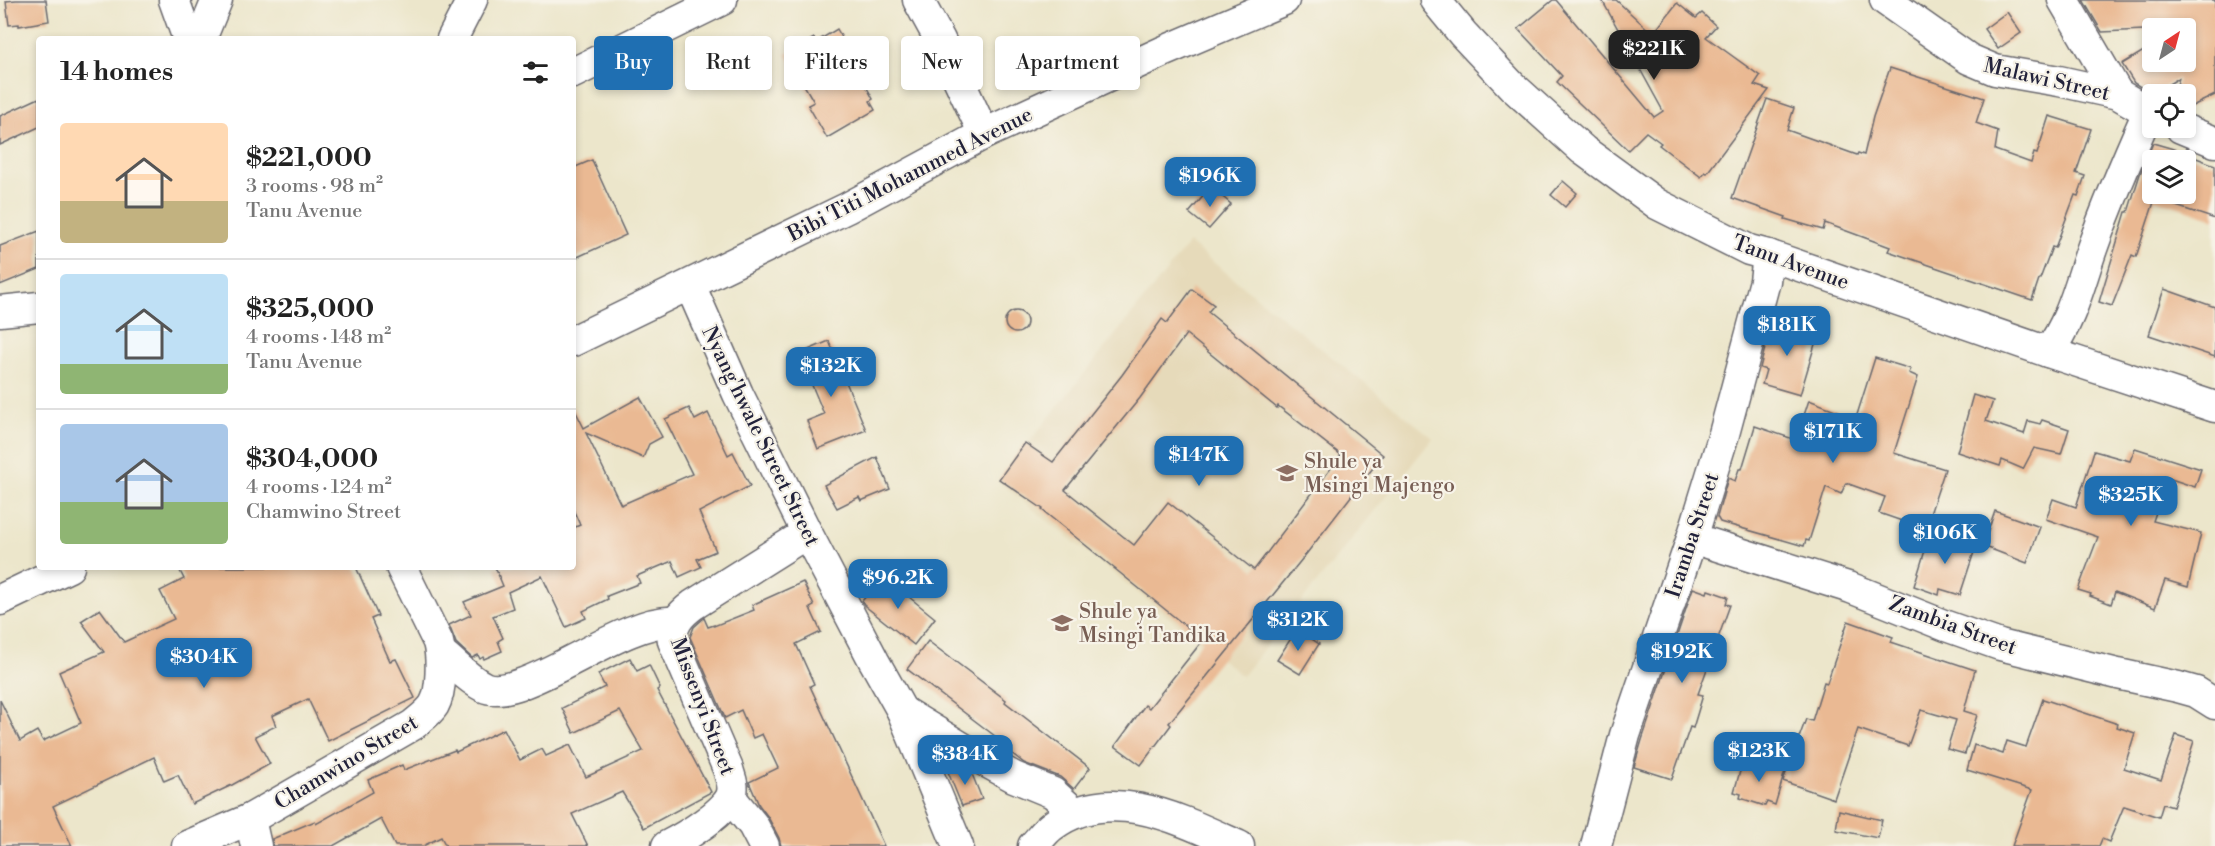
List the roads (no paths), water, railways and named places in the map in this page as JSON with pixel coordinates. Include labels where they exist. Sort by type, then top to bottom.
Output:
[{"type":"street","points":[[174,0],[187,36]]},
{"type":"street","points":[[202,36],[217,0]]},
{"type":"street","points":[[454,36],[472,0]]},
{"type":"street","points":[[576,72],[722,0]]},
{"type":"street","points":[[918,0],[940,40],[984,134]]},
{"type":"street","name":"Bibi Titi Mohammed Avenue","points":[[576,340],[847,208],[984,134],[1162,52],[1284,0]]},
{"type":"street","name":"Tanu Avenue","points":[[1435,0],[1463,34],[1512,86],[1583,150],[1657,204],[1749,250],[2215,407]]},
{"type":"street","name":"Malawi Street","points":[[1885,0],[1969,59],[1995,70],[2118,94],[2142,108]]},
{"type":"street","points":[[2063,0],[2118,94]]},
{"type":"street","points":[[2048,352],[2061,335],[2073,309],[2093,245],[2142,132]]},
{"type":"street","points":[[2196,134],[2215,142]]},
{"type":"street","name":"Iramba Street","points":[[1596,846],[1625,735],[1692,538],[1724,434],[1765,281],[1768,255]]},
{"type":"street","name":"Nyang'hwale Street Street","points":[[690,285],[738,394],[807,533],[902,711],[958,846]]},
{"type":"street","points":[[0,311],[36,307]]},
{"type":"street","name":"Missenyi Street","points":[[667,846],[724,807],[731,798],[733,783],[673,640],[671,633],[675,622],[693,605],[807,533]]},
{"type":"street","name":"Zambia Street","points":[[1692,538],[1851,588],[2000,645],[2178,687],[2196,692],[2215,704]]},
{"type":"street","points":[[0,600],[63,570]]},
{"type":"street","name":"Chamwino Street","points":[[187,846],[253,833],[423,717],[435,704],[439,688],[441,653],[438,642],[403,570]]},
{"type":"street","points":[[441,653],[485,687],[502,689],[518,686],[609,642],[655,623],[675,622]]},
{"type":"street","points":[[902,711],[989,764],[1053,793],[1076,813]]},
{"type":"street","points":[[731,798],[753,825],[764,846]]},
{"type":"street","points":[[1033,846],[1052,826],[1076,813],[1105,805],[1141,809],[1182,820],[1239,846]]},
{"type":"place","name":"Shule ya Msingi Majengo","points":[[1287,473]]},
{"type":"place","name":"Shule ya Msingi Tandika","points":[[1062,623]]}]
